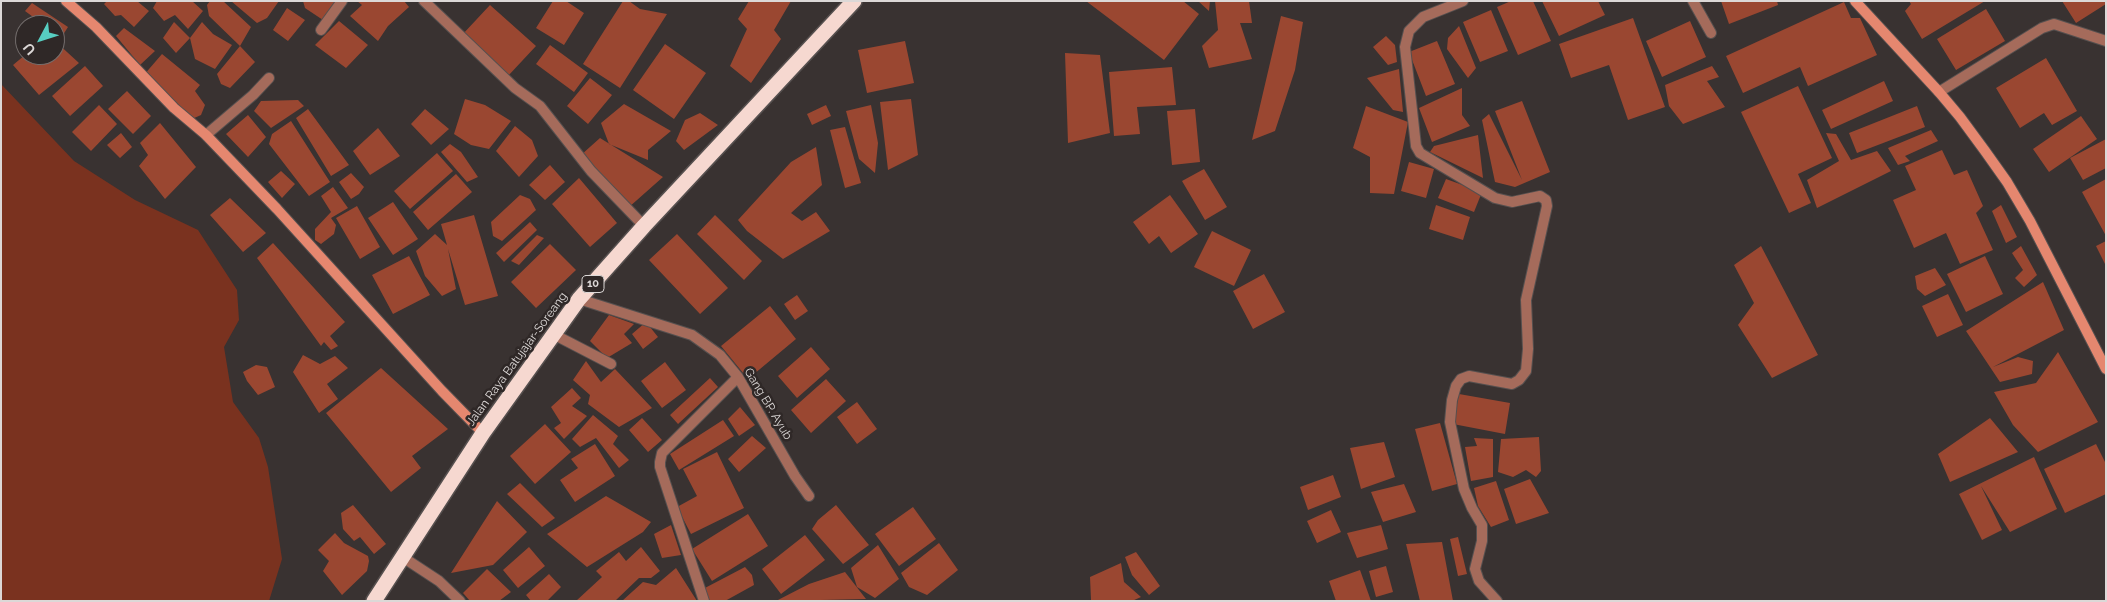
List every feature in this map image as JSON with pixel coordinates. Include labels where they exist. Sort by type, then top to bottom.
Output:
[{"type":"highway","name":"Jalan Raya Batujajar-Soreang","points":[[374,601],[401,556],[483,433],[578,299],[854,1]]},
{"type":"street","points":[[66,1],[96,27],[174,108],[206,135],[277,209],[442,392],[483,433]]},
{"type":"street","points":[[321,30],[342,1]]},
{"type":"street","points":[[424,1],[514,88],[540,106],[590,171],[644,226]]},
{"type":"street","points":[[1463,1],[1423,17],[1409,31],[1405,47],[1416,146],[1420,153],[1495,198],[1512,202],[1540,196],[1546,200],[1547,206],[1526,300],[1528,349],[1526,371],[1519,380],[1512,384],[1469,376],[1461,379],[1456,386],[1452,400],[1450,422],[1464,489],[1482,525],[1482,541],[1475,569],[1479,581],[1497,601]]},
{"type":"street","points":[[1693,1],[1711,33]]},
{"type":"street","points":[[1855,1],[1960,117],[2007,182],[2030,221],[2106,369]]},
{"type":"street","points":[[1939,92],[2042,28],[2054,24],[2106,41]]},
{"type":"street","points":[[206,135],[253,95],[269,78]]},
{"type":"street","name":"Gang BP. Ayub","points":[[578,299],[692,335],[720,355],[738,377],[795,476],[809,496]]},
{"type":"street","points":[[553,334],[611,364]]},
{"type":"street","points":[[704,601],[660,467],[660,462],[662,452],[738,377]]},
{"type":"street","points":[[401,556],[439,581],[460,601]]},
{"type":"shaded area","points":[[1,84],[74,161],[135,200],[198,230],[237,290],[239,320],[224,347],[233,402],[259,438],[268,467],[282,559],[269,601],[1,601]]},
{"type":"building","points":[[107,1],[137,1],[149,11],[134,27],[121,15],[115,16],[104,4]]},
{"type":"building","points":[[157,1],[192,1],[203,11],[188,29],[175,15],[164,21],[153,8]]},
{"type":"building","points":[[210,1],[223,1],[251,27],[240,46],[209,16],[207,5]]},
{"type":"building","points":[[231,1],[279,1],[267,18],[257,23]]},
{"type":"building","points":[[303,1],[340,1],[326,22],[305,8]]},
{"type":"building","points":[[357,1],[404,1],[409,7],[388,26],[378,41],[350,16],[362,5]]},
{"type":"building","points":[[553,1],[566,1],[584,13],[564,45],[536,28]]},
{"type":"building","points":[[623,1],[629,1],[640,9],[667,14],[620,88],[583,64]]},
{"type":"building","points":[[749,1],[791,1],[774,30],[781,39],[751,83],[730,66],[747,29],[738,19]]},
{"type":"building","points":[[1086,1],[1183,1],[1199,14],[1164,60]]},
{"type":"building","points":[[1198,1],[1210,1],[1209,11]]},
{"type":"building","points":[[1215,1],[1249,1],[1252,23],[1240,23],[1252,59],[1209,68],[1202,46],[1218,30]]},
{"type":"building","points":[[1511,1],[1533,1],[1551,41],[1518,55],[1497,7]]},
{"type":"building","points":[[1542,1],[1598,1],[1605,15],[1559,36]]},
{"type":"building","points":[[1721,1],[1777,1],[1778,5],[1729,24]]},
{"type":"building","points":[[1909,1],[1985,1],[1922,39],[1905,11],[1911,4]]},
{"type":"building","points":[[2062,1],[2106,1],[2106,4],[2076,23]]},
{"type":"building","points":[[1844,2],[1851,18],[1860,18],[1877,55],[1808,86],[1800,67],[1743,93],[1726,56]]},
{"type":"building","points":[[32,3],[50,15],[30,15],[25,11]]},
{"type":"building","points":[[490,5],[536,46],[508,76],[462,35]]},
{"type":"building","points":[[287,8],[305,20],[288,41],[273,30]]},
{"type":"building","points":[[1986,9],[2005,41],[1956,70],[1937,39]]},
{"type":"building","points":[[1491,10],[1508,51],[1480,62],[1463,22]]},
{"type":"building","points":[[1281,16],[1303,22],[1295,70],[1275,131],[1252,140]]},
{"type":"building","points":[[1633,18],[1665,107],[1628,120],[1609,65],[1571,78],[1559,44]]},
{"type":"building","points":[[339,21],[368,45],[346,68],[315,45]]},
{"type":"building","points":[[1690,21],[1706,57],[1662,77],[1646,41]]},
{"type":"building","points":[[174,22],[190,38],[176,53],[163,38]]},
{"type":"building","points":[[202,22],[213,34],[232,45],[215,69],[195,59],[190,38]]},
{"type":"building","points":[[1459,26],[1476,68],[1468,78],[1447,49],[1448,38]]},
{"type":"building","points":[[124,28],[155,51],[140,65],[116,36]]},
{"type":"building","points":[[1386,36],[1395,45],[1397,62],[1388,65],[1373,47]]},
{"type":"building","points":[[905,41],[914,83],[867,93],[858,50]]},
{"type":"building","points":[[1437,41],[1455,84],[1426,96],[1409,52]]},
{"type":"building","points":[[665,44],[706,73],[674,119],[633,90]]},
{"type":"building","points":[[550,45],[588,73],[574,92],[536,64]]},
{"type":"building","points":[[240,46],[255,62],[230,88],[221,84],[217,74]]},
{"type":"building","points":[[65,50],[79,63],[39,95],[13,65],[15,63],[15,65],[65,65]]},
{"type":"building","points":[[1065,53],[1100,55],[1110,133],[1068,143]]},
{"type":"building","points":[[162,54],[200,85],[195,91],[205,105],[201,115],[192,119],[143,76]]},
{"type":"building","points":[[2046,58],[2077,111],[2052,125],[2044,113],[2020,128],[1996,88]]},
{"type":"building","points":[[85,66],[103,86],[70,116],[52,96]]},
{"type":"building","points":[[1712,66],[1719,77],[1707,81],[1725,107],[1683,124],[1669,106],[1665,85]]},
{"type":"building","points":[[1172,67],[1176,105],[1137,107],[1140,134],[1114,136],[1109,72]]},
{"type":"building","points":[[1399,69],[1403,112],[1393,110],[1367,78]]},
{"type":"building","points":[[590,78],[612,95],[588,124],[567,106]]},
{"type":"building","points":[[1884,81],[1893,101],[1831,129],[1822,110]]},
{"type":"building","points":[[1798,86],[1832,158],[1798,174],[1811,203],[1789,213],[1741,112]]},
{"type":"building","points":[[1462,88],[1462,115],[1470,126],[1432,142],[1419,108]]},
{"type":"building","points":[[127,91],[151,116],[133,134],[108,109]]},
{"type":"building","points":[[465,99],[485,105],[511,121],[489,149],[471,145],[454,134]]},
{"type":"building","points":[[911,99],[918,155],[888,170],[880,102]]},
{"type":"building","points":[[298,100],[304,106],[271,128],[254,111],[261,101]]},
{"type":"building","points":[[1522,101],[1550,172],[1515,187],[1495,182],[1482,120],[1489,114],[1522,180],[1495,111]]},
{"type":"building","points":[[624,104],[671,131],[648,150],[648,160],[609,144],[601,123]]},
{"type":"building","points":[[99,105],[117,124],[91,151],[72,132]]},
{"type":"building","points":[[826,105],[831,116],[812,125],[807,114]]},
{"type":"building","points":[[871,105],[878,143],[875,173],[859,159],[846,111]]},
{"type":"building","points":[[1366,106],[1408,122],[1394,194],[1370,193],[1370,157],[1353,148]]},
{"type":"building","points":[[1917,106],[1925,127],[1857,153],[1849,133]]},
{"type":"building","points":[[308,109],[349,165],[331,176],[296,118]]},
{"type":"building","points":[[425,109],[449,129],[431,145],[411,124]]},
{"type":"building","points":[[1195,109],[1200,162],[1172,165],[1167,111]]},
{"type":"building","points":[[700,113],[718,125],[684,150],[676,141],[685,120]]},
{"type":"building","points":[[248,115],[266,137],[248,157],[226,134]]},
{"type":"building","points":[[2081,116],[2097,139],[2049,172],[2033,149]]},
{"type":"building","points":[[291,121],[330,182],[309,196],[269,144],[272,134]]},
{"type":"building","points":[[160,123],[196,167],[165,199],[139,166],[148,155],[140,143]]},
{"type":"building","points":[[515,126],[532,140],[538,156],[519,177],[496,151]]},
{"type":"building","points":[[845,127],[861,183],[845,188],[830,130]]},
{"type":"building","points":[[378,128],[400,156],[370,175],[353,151]]},
{"type":"building","points":[[1931,130],[1938,141],[1905,156],[1910,161],[1898,165],[1888,148]]},
{"type":"building","points":[[121,133],[132,147],[120,158],[107,145]]},
{"type":"building","points":[[1826,133],[1836,134],[1851,160],[1877,151],[1891,171],[1817,208],[1807,180],[1839,161]]},
{"type":"building","points":[[1478,135],[1483,178],[1430,152],[1434,146]]},
{"type":"building","points":[[600,138],[663,177],[628,208],[581,155]]},
{"type":"building","points":[[2106,139],[2106,168],[2083,180],[2070,158]]},
{"type":"building","points":[[450,144],[461,152],[478,177],[467,182],[441,152]]},
{"type":"building","points":[[816,147],[822,185],[791,213],[802,221],[816,212],[830,231],[783,259],[747,231],[738,220],[791,162]]},
{"type":"building","points":[[1942,150],[1954,175],[1967,170],[1983,206],[1976,213],[1993,250],[1960,264],[1946,233],[1914,248],[1893,200],[1916,190],[1905,166]]},
{"type":"building","points":[[437,153],[453,171],[410,209],[394,191]]},
{"type":"building","points":[[1409,162],[1434,169],[1426,198],[1401,191]]},
{"type":"building","points":[[550,165],[565,182],[545,200],[529,185]]},
{"type":"building","points":[[1204,169],[1227,207],[1205,220],[1182,181]]},
{"type":"building","points":[[281,171],[295,184],[282,198],[268,182]]},
{"type":"building","points":[[351,173],[364,187],[359,194],[351,199],[339,182]]},
{"type":"building","points":[[456,174],[472,192],[428,230],[413,212]]},
{"type":"building","points":[[579,178],[617,223],[590,247],[552,204]]},
{"type":"building","points":[[1446,179],[1482,192],[1474,212],[1438,198]]},
{"type":"building","points":[[2106,179],[2106,236],[2082,192]]},
{"type":"building","points":[[333,187],[348,208],[331,218],[336,225],[334,234],[321,244],[315,240],[315,229],[331,212],[321,196]]},
{"type":"building","points":[[520,195],[530,199],[536,210],[502,241],[493,236],[491,222]]},
{"type":"building","points":[[1170,195],[1198,234],[1171,253],[1159,236],[1149,244],[1133,222]]},
{"type":"building","points":[[230,198],[266,233],[243,252],[210,215]]},
{"type":"building","points":[[393,202],[418,239],[393,255],[368,218]]},
{"type":"building","points":[[1436,205],[1470,217],[1463,240],[1429,229]]},
{"type":"building","points":[[2001,205],[2017,237],[2006,243],[1992,211]]},
{"type":"building","points":[[357,206],[380,247],[360,259],[336,218]]},
{"type":"building","points":[[474,215],[498,296],[465,305],[448,249],[456,289],[442,296],[425,276],[416,251],[435,234],[447,245],[441,224]]},
{"type":"building","points":[[715,215],[762,261],[744,280],[697,234]]},
{"type":"building","points":[[530,222],[537,230],[504,262],[496,253]]},
{"type":"building","points":[[1212,231],[1251,250],[1234,286],[1194,267]]},
{"type":"building","points":[[677,234],[728,288],[700,314],[649,260]]},
{"type":"building","points":[[537,235],[544,238],[519,265],[511,261]]},
{"type":"building","points":[[2106,241],[2106,266],[2096,246]]},
{"type":"building","points":[[273,243],[345,322],[330,336],[338,346],[331,350],[324,342],[321,346],[257,258]]},
{"type":"building","points":[[550,244],[576,270],[536,308],[511,282]]},
{"type":"building","points":[[1761,246],[1818,355],[1772,378],[1738,325],[1754,303],[1734,265]]},
{"type":"building","points":[[2021,246],[2037,275],[2024,287],[2015,278],[2023,270],[2012,253]]},
{"type":"building","points":[[409,256],[430,295],[393,314],[372,275]]},
{"type":"building","points":[[1985,256],[2003,294],[1966,312],[1947,274]]},
{"type":"building","points":[[1935,268],[1946,285],[1925,296],[1917,289],[1915,276]]},
{"type":"building","points":[[1264,274],[1285,312],[1253,329],[1233,291]]},
{"type":"building","points":[[2043,282],[2064,330],[1993,367],[2018,357],[2033,361],[2032,374],[2000,382],[1966,331]]},
{"type":"building","points":[[1948,294],[1963,325],[1937,337],[1922,306]]},
{"type":"building","points":[[797,295],[808,311],[795,320],[784,304]]},
{"type":"building","points":[[770,306],[796,339],[748,379],[721,346]]},
{"type":"building","points":[[609,315],[634,324],[624,334],[632,343],[607,358],[590,341]]},
{"type":"building","points":[[646,322],[658,337],[643,349],[632,334]]},
{"type":"building","points":[[811,347],[830,369],[797,398],[778,376]]},
{"type":"building","points":[[2058,352],[2098,422],[2038,452],[2013,425],[1994,392],[2036,383]]},
{"type":"building","points":[[303,355],[320,364],[335,356],[348,368],[327,384],[338,399],[319,413],[293,372]]},
{"type":"building","points":[[586,361],[601,382],[615,369],[652,408],[619,427],[588,404],[590,395],[573,380]]},
{"type":"building","points":[[665,362],[686,390],[662,408],[641,381]]},
{"type":"building","points":[[256,365],[267,367],[275,387],[258,395],[247,381],[243,372]]},
{"type":"building","points":[[381,368],[448,429],[412,456],[421,468],[391,492],[326,413]]},
{"type":"building","points":[[710,378],[718,387],[678,424],[670,415]]},
{"type":"building","points":[[826,379],[846,401],[811,433],[791,410]]},
{"type":"building","points":[[572,388],[581,398],[572,406],[587,416],[564,439],[554,428],[561,423],[551,407]]},
{"type":"building","points":[[1459,394],[1510,403],[1505,434],[1453,424]]},
{"type":"building","points":[[857,402],[877,429],[857,444],[837,417]]},
{"type":"building","points":[[740,407],[755,425],[739,436],[728,419]]},
{"type":"building","points":[[593,415],[618,436],[613,444],[629,460],[619,468],[596,438],[580,447],[572,439]]},
{"type":"building","points":[[642,418],[662,440],[648,452],[629,430]]},
{"type":"building","points":[[1990,418],[2018,452],[1950,482],[1938,454]]},
{"type":"building","points":[[723,420],[734,436],[679,470],[670,454]]},
{"type":"building","points":[[1440,423],[1457,484],[1432,491],[1415,429]]},
{"type":"building","points":[[545,424],[571,452],[535,484],[510,456]]},
{"type":"building","points":[[752,436],[766,448],[739,472],[728,459]]},
{"type":"building","points":[[1539,437],[1541,471],[1536,477],[1526,470],[1513,477],[1498,472],[1501,439]]},
{"type":"building","points":[[1474,438],[1493,439],[1493,477],[1471,481],[1465,447],[1477,446]]},
{"type":"building","points":[[1384,442],[1395,477],[1361,489],[1350,448]]},
{"type":"building","points":[[595,444],[615,476],[575,502],[560,480],[578,468],[571,459]]},
{"type":"building","points":[[2096,444],[2106,464],[2106,494],[2065,513],[2044,469]]},
{"type":"building","points":[[717,452],[744,508],[691,534],[677,507],[697,496],[683,469]]},
{"type":"building","points":[[2034,457],[2057,509],[2010,532],[1981,486],[2002,530],[1982,540],[1959,494]]},
{"type":"building","points":[[1333,475],[1341,497],[1308,510],[1300,487]]},
{"type":"building","points":[[1530,479],[1549,513],[1516,524],[1504,489]]},
{"type":"building","points":[[1496,481],[1509,520],[1491,527],[1478,506],[1474,488]]},
{"type":"building","points":[[520,483],[555,518],[542,527],[507,494]]},
{"type":"building","points":[[1404,484],[1416,512],[1383,522],[1371,492]]},
{"type":"building","points":[[606,496],[651,522],[643,532],[587,567],[547,534]]},
{"type":"building","points":[[497,501],[527,532],[493,565],[451,573]]},
{"type":"building","points":[[353,505],[386,544],[374,554],[360,537],[354,541],[343,529],[341,513]]},
{"type":"building","points":[[836,505],[869,545],[843,564],[812,529],[818,520]]},
{"type":"building","points":[[913,507],[936,539],[899,566],[875,534]]},
{"type":"building","points":[[1331,510],[1341,532],[1317,543],[1307,521]]},
{"type":"building","points":[[748,514],[768,546],[712,581],[692,549]]},
{"type":"building","points":[[671,525],[681,555],[662,558],[654,534]]},
{"type":"building","points":[[1381,525],[1388,549],[1357,558],[1347,533]]},
{"type":"building","points":[[335,533],[344,543],[368,556],[369,561],[367,571],[342,595],[323,571],[329,561],[318,550]]},
{"type":"building","points":[[805,535],[825,560],[781,594],[762,569]]},
{"type":"building","points":[[1458,537],[1467,574],[1458,576],[1450,539]]},
{"type":"building","points":[[1442,542],[1453,601],[1420,601],[1406,544]]},
{"type":"building","points":[[939,543],[958,570],[927,595],[909,587],[901,573]]},
{"type":"building","points":[[878,545],[899,579],[875,598],[857,587],[851,568]]},
{"type":"building","points":[[529,547],[545,566],[518,588],[503,570]]},
{"type":"building","points":[[641,547],[660,571],[651,578],[639,578],[615,601],[576,601],[602,577],[596,571],[619,552],[626,561]]},
{"type":"building","points":[[1136,552],[1160,586],[1149,595],[1132,575],[1125,557]]},
{"type":"building","points":[[1121,563],[1124,582],[1141,597],[1132,601],[1091,600],[1090,577]]},
{"type":"building","points":[[1386,566],[1393,592],[1376,597],[1369,571]]},
{"type":"building","points":[[745,567],[752,575],[754,585],[725,601],[710,601],[703,589]]},
{"type":"building","points":[[676,568],[697,601],[622,601],[643,582],[656,585]]},
{"type":"building","points":[[487,569],[511,592],[499,601],[470,601],[463,593]]},
{"type":"building","points":[[1360,570],[1371,601],[1336,601],[1329,581]]},
{"type":"building","points":[[845,572],[866,599],[776,601],[809,584]]},
{"type":"building","points":[[549,574],[561,587],[547,601],[531,601],[526,595]]}]
